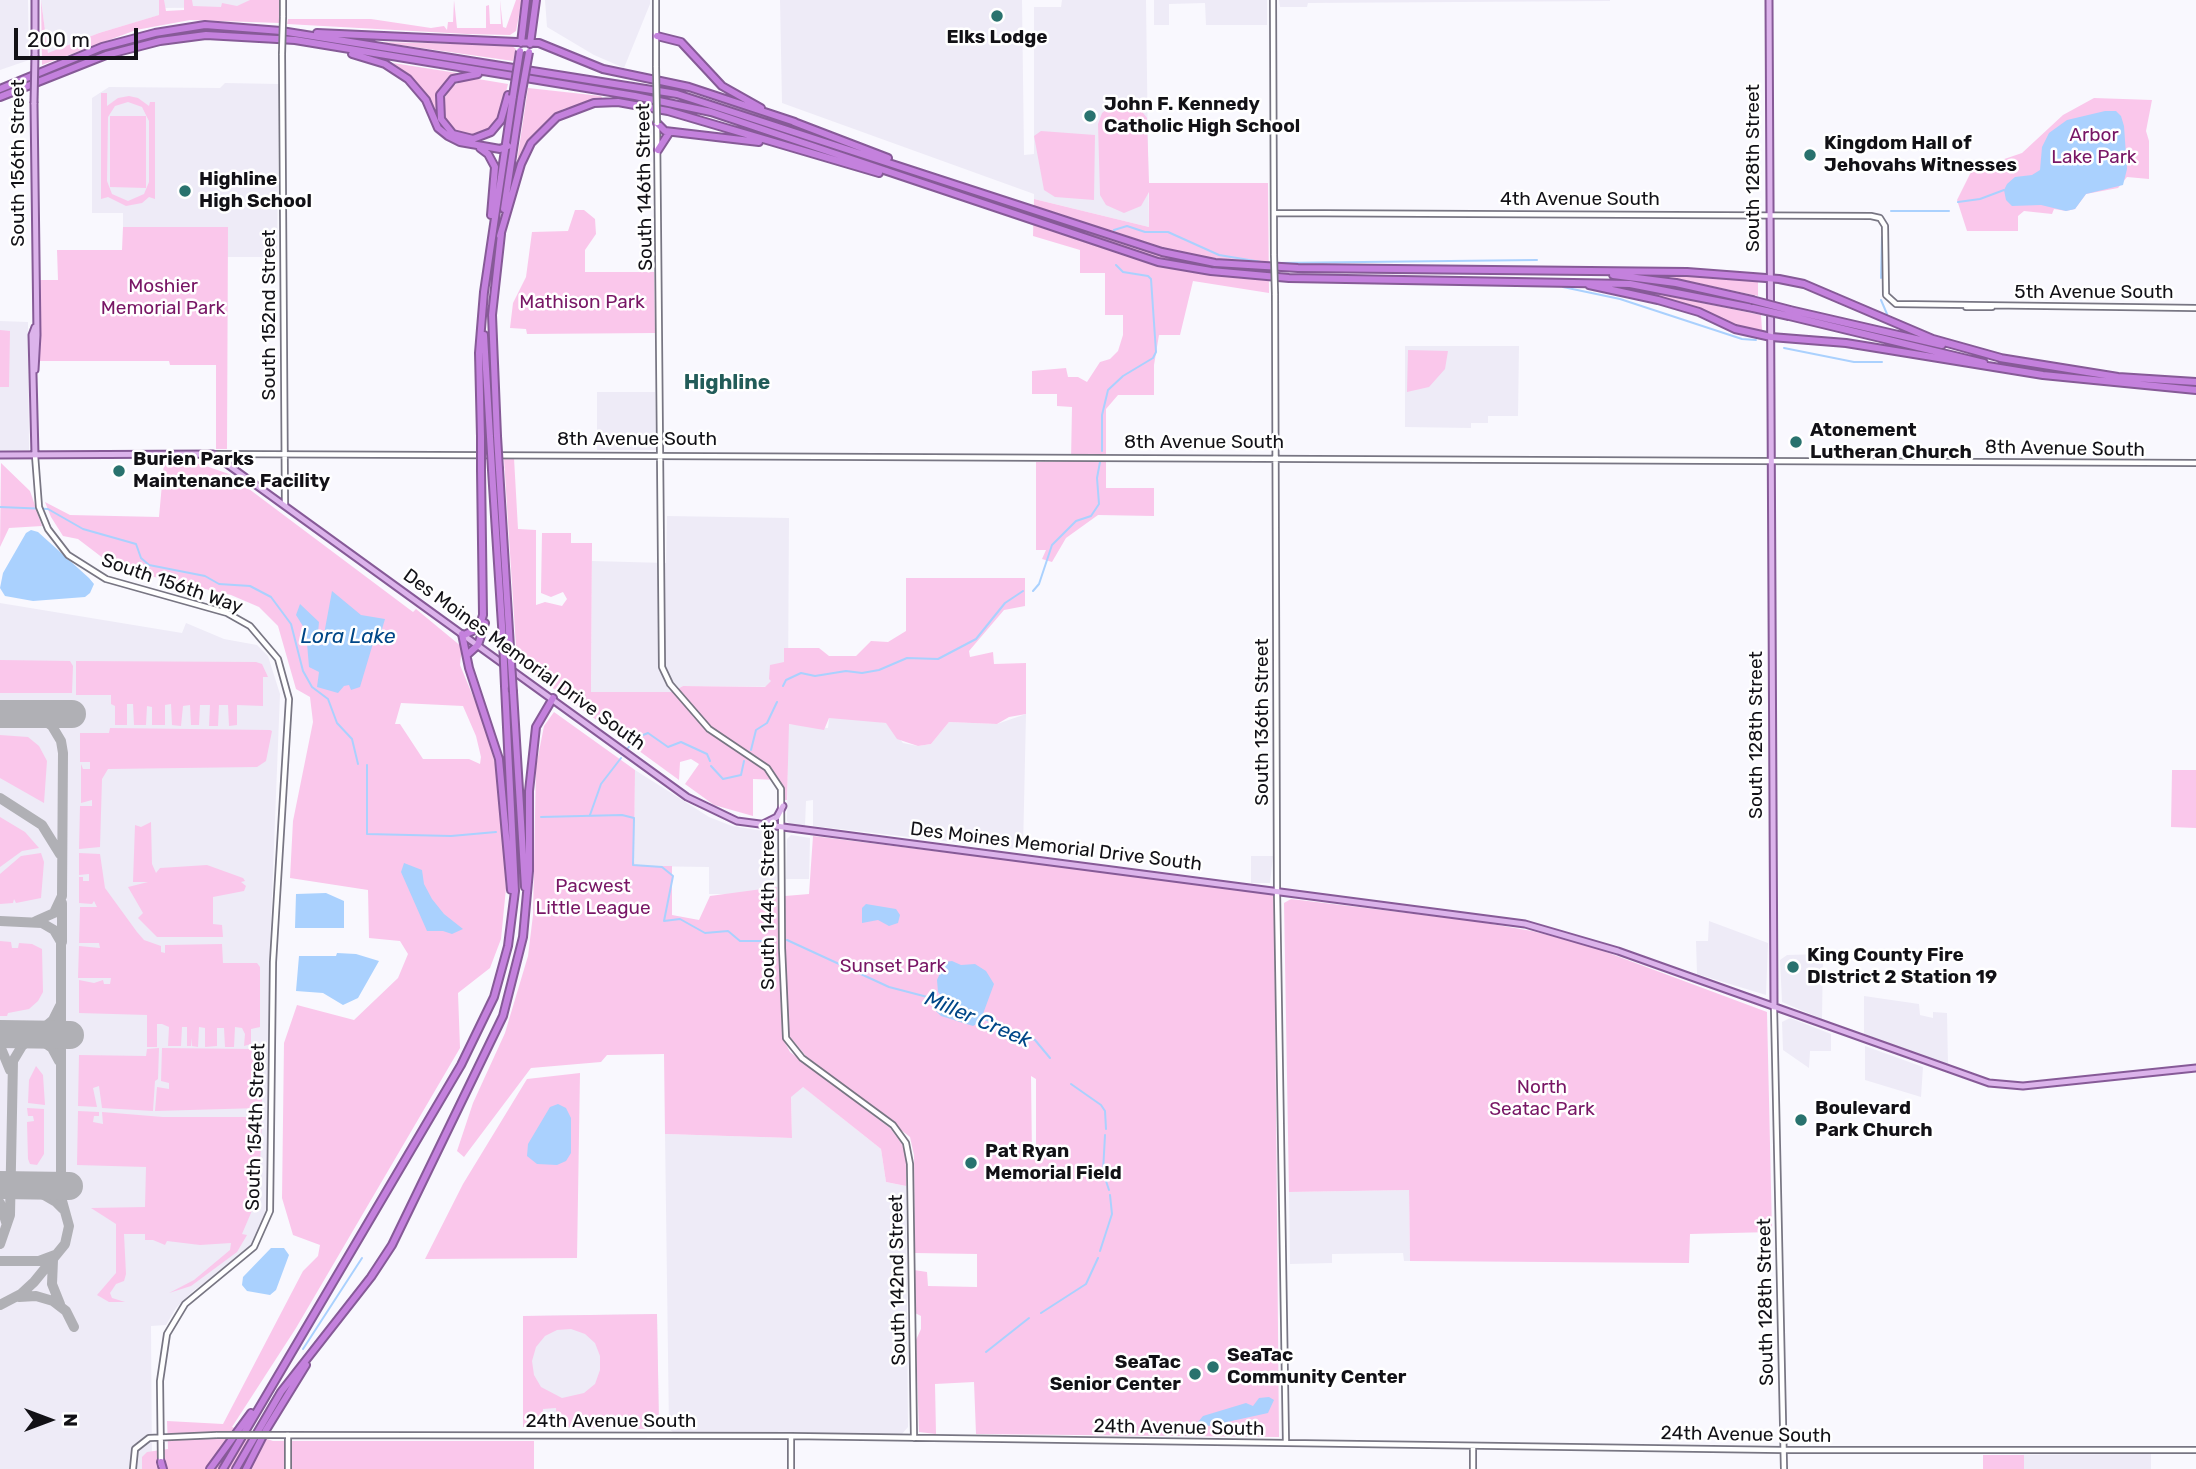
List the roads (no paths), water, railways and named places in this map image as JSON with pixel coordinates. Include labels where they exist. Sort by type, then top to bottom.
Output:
[{"type":"highway","points":[[468,654],[478,645],[485,620],[479,353],[493,228],[526,0]]},
{"type":"highway","points":[[505,75],[471,74],[453,79],[443,89],[439,101],[441,119],[459,137],[479,138],[498,126],[514,96],[528,52],[536,0]]},
{"type":"highway","points":[[0,87],[102,47],[155,33],[205,25],[531,42],[603,69],[689,88],[795,122]]},
{"type":"highway","points":[[281,31],[677,94],[1162,252],[1215,263],[1312,268],[1567,270],[1771,278],[1804,284],[1933,338],[2001,358]]},
{"type":"highway","points":[[0,97],[106,55],[160,41],[206,35],[295,40],[644,97],[711,113],[1158,262],[1211,271],[1289,278],[1570,281],[1674,290],[1752,304]]},
{"type":"highway","points":[[657,36],[681,42],[729,91],[795,122],[948,183]]},
{"type":"highway","points":[[331,47],[386,65],[403,75],[426,100],[442,132],[453,139],[475,145],[505,148]]},
{"type":"highway","points":[[493,437],[492,315],[514,137],[514,96]]},
{"type":"highway","points":[[500,236],[521,164],[531,143],[548,123],[579,106],[604,101],[641,105],[919,183]]},
{"type":"highway","points":[[657,123],[662,130],[671,132],[789,147]]},
{"type":"highway","points":[[658,150],[663,138],[671,132]]},
{"type":"highway","points":[[505,148],[514,137]]},
{"type":"highway","points":[[475,145],[488,154],[495,167],[493,228]]},
{"type":"highway","points":[[1567,270],[1676,283],[2020,371]]},
{"type":"highway","points":[[1570,281],[1658,300],[1699,312],[1735,330],[1771,337],[1846,343],[2020,371],[2196,390]]},
{"type":"highway","points":[[1790,313],[2001,358],[2118,377],[2196,382]]},
{"type":"highway","points":[[223,1469],[484,1022],[508,946],[516,863],[495,469],[483,320]]},
{"type":"highway","points":[[495,469],[526,896]]},
{"type":"highway","points":[[484,593],[482,624],[476,631],[463,634],[470,668],[501,765],[513,913]]},
{"type":"highway","points":[[236,1469],[281,1392],[392,1245],[490,1046],[517,971],[526,896],[532,756],[538,720],[553,698]]},
{"type":"highway","points":[[246,1469],[285,1397],[328,1332]]},
{"type":"highway","points":[[210,1469],[276,1377]]},
{"type":"main road","name":"South 156th Street","points":[[35,0],[35,455]]},
{"type":"main road","name":"South 128th Street","points":[[1769,0],[1774,1007]]},
{"type":"main road","points":[[0,455],[213,454]]},
{"type":"main road","name":"Des Moines Memorial Drive South","points":[[213,454],[687,797],[718,814],[783,828],[1525,924],[1616,950],[1976,1080],[1996,1084],[2023,1086],[2196,1068]]},
{"type":"main road","points":[[761,824],[777,817],[783,806]]},
{"type":"street","name":"South 152nd Street","points":[[283,0],[285,505]]},
{"type":"street","name":"South 146th Street","points":[[656,0],[662,667],[670,684],[709,729],[774,776]]},
{"type":"street","name":"South 136th Street","points":[[1273,0],[1277,891],[1286,1443]]},
{"type":"street","name":"4th Avenue South","points":[[1274,213],[1871,216],[1884,222],[1885,290],[1891,302]]},
{"type":"street","name":"5th Avenue South","points":[[1891,302],[1901,306],[2196,308]]},
{"type":"street","name":"8th Avenue South","points":[[213,454],[2196,463]]},
{"type":"street","name":"South 156th Way","points":[[35,455],[41,512],[61,547],[94,574],[114,583],[227,613],[250,626],[271,648],[284,672],[289,699],[282,829]]},
{"type":"street","name":"South 144th Street","points":[[774,776],[781,789],[783,806],[782,948],[786,1038],[802,1058],[893,1125]]},
{"type":"street","name":"South 154th Street","points":[[162,1466],[161,1363],[170,1325],[185,1304],[245,1257],[259,1238],[270,1212],[273,973],[282,829]]},
{"type":"street","name":"South 128th Street","points":[[1774,1007],[1784,1469]]},
{"type":"street","name":"South 142nd Street","points":[[893,1125],[906,1143],[910,1164],[915,1438]]},
{"type":"street","points":[[287,1435],[288,1469]]},
{"type":"street","name":"24th Avenue South","points":[[161,1436],[791,1436],[1783,1450],[2196,1450]]},
{"type":"street","points":[[134,1469],[138,1444],[161,1436]]},
{"type":"street","points":[[791,1436],[791,1469]]},
{"type":"street","points":[[1473,1446],[1473,1469]]},
{"type":"water","points":[[2116,111],[2124,126],[2127,169],[2123,185],[2086,194],[2075,209],[2066,211],[2041,205],[2012,206],[2006,200],[2004,190],[2007,184],[2015,177],[2032,175],[2040,170],[2042,147],[2049,133],[2067,120]]},
{"type":"water","points":[[31,530],[38,532],[89,578],[94,584],[90,593],[85,597],[33,601],[5,596],[0,588],[3,573],[26,533]]},
{"type":"water","name":"Lora Lake","points":[[332,591],[361,615],[385,619],[380,636],[374,640],[360,687],[351,690],[349,685],[344,686],[338,693],[317,687],[319,672],[309,667],[306,631],[296,615],[300,604],[319,622],[317,644],[322,645]]},
{"type":"water","points":[[404,863],[422,870],[424,884],[432,899],[444,914],[463,929],[452,934],[427,931],[401,872]]},
{"type":"water","points":[[326,893],[344,901],[344,928],[295,928],[296,894]]},
{"type":"water","points":[[866,904],[896,909],[900,915],[898,923],[889,926],[878,920],[862,923],[862,908]]},
{"type":"water","points":[[337,953],[356,954],[379,961],[358,998],[343,1005],[323,993],[296,991],[299,956],[336,956]]},
{"type":"water","points":[[952,961],[961,965],[975,964],[986,971],[994,984],[980,1022],[973,1026],[941,1016],[935,1010],[935,1003],[942,997],[938,992],[937,980],[945,962]]},
{"type":"water","points":[[558,1104],[566,1108],[571,1118],[571,1153],[566,1161],[557,1165],[537,1164],[527,1156],[528,1144],[550,1107]]},
{"type":"water","points":[[271,1248],[284,1248],[289,1255],[276,1290],[270,1295],[247,1291],[242,1285],[243,1277]]},
{"type":"water","points":[[1269,1397],[1274,1400],[1268,1413],[1209,1426],[1198,1422],[1203,1416],[1246,1403],[1253,1406],[1259,1398]]},
{"type":"waterway","points":[[1958,202],[1980,199],[2004,190]]},
{"type":"waterway","points":[[1891,211],[1949,211]]},
{"type":"waterway","points":[[1114,230],[1127,226],[1145,232],[1168,232],[1219,255],[1267,263]]},
{"type":"waterway","points":[[1881,278],[1882,237]]},
{"type":"waterway","points":[[1276,263],[1537,260]]},
{"type":"waterway","points":[[1102,451],[1102,415],[1108,390],[1123,376],[1153,358],[1156,352],[1151,279],[1148,276],[1123,272],[1116,265]]},
{"type":"waterway","points":[[1563,287],[1620,299],[1742,339],[1756,340]]},
{"type":"waterway","points":[[1881,300],[1887,314]]},
{"type":"waterway","points":[[1784,348],[1854,362],[1882,362]]},
{"type":"waterway","points":[[1033,591],[1039,584],[1052,545],[1076,521],[1091,516],[1099,504],[1097,478],[1100,462]]},
{"type":"waterway","name":"Miller Creek","points":[[0,507],[48,509],[83,529],[136,544],[141,558],[149,565],[205,576],[219,584],[250,586],[271,597],[291,624],[303,671],[312,687],[328,699],[337,723],[352,739],[358,764]]},
{"type":"waterway","points":[[783,686],[786,680],[801,673],[815,676],[846,671],[862,673],[879,670],[907,658],[938,659],[976,639],[1005,603],[1023,591]]},
{"type":"waterway","points":[[751,750],[756,730],[767,723],[777,702]]},
{"type":"waterway","name":"Miller Creek","points":[[628,748],[636,738],[648,733],[668,747],[681,742],[707,754],[710,761]]},
{"type":"waterway","name":"Miller Creek","points":[[590,815],[601,784],[621,758]]},
{"type":"waterway","points":[[711,766],[723,779],[741,775],[744,761]]},
{"type":"waterway","name":"Miller Creek","points":[[367,765],[367,834],[451,836],[496,832]]},
{"type":"waterway","name":"Miller Creek","points":[[541,817],[622,815],[634,818],[633,865],[662,867],[673,876],[664,921],[680,919],[705,933],[728,931],[740,941],[774,941]]},
{"type":"waterway","name":"Miller Creek","points":[[787,940],[889,987],[939,1000]]},
{"type":"waterway","name":"Miller Creek","points":[[980,1017],[1035,1040],[1050,1058]]},
{"type":"waterway","name":"Miller Creek","points":[[1071,1084],[1101,1105],[1105,1111],[1106,1129]]},
{"type":"waterway","name":"Miller Creek","points":[[1105,1135],[1103,1172],[1109,1190]]},
{"type":"waterway","name":"Miller Creek","points":[[1100,1251],[1112,1214],[1110,1195]]},
{"type":"waterway","points":[[303,1349],[362,1258]]},
{"type":"waterway","name":"Miller Creek","points":[[1041,1313],[1086,1284],[1098,1258]]},
{"type":"waterway","name":"Miller Creek","points":[[986,1352],[1029,1318]]},
{"type":"place","name":"Elks Lodge","points":[[997,16]]},
{"type":"place","name":"John F. Kennedy Catholic High School","points":[[1090,116]]},
{"type":"place","name":"Kingdom Hall of Jehovahs Witnesses","points":[[1810,155]]},
{"type":"place","name":"Highline High School","points":[[185,191]]},
{"type":"place","name":"Atonement Lutheran Church","points":[[1796,442]]},
{"type":"place","name":"Burien Parks Maintenance Facility","points":[[119,471]]},
{"type":"place","name":"King County Fire DIstrict 2 Station 19","points":[[1793,967]]},
{"type":"place","name":"Boulevard Park Church","points":[[1801,1120]]},
{"type":"place","name":"Pat Ryan Memorial Field","points":[[971,1163]]},
{"type":"place","name":"SeaTac Community Center","points":[[1213,1367]]},
{"type":"place","name":"SeaTac Senior Center","points":[[1195,1374]]},
{"type":"district","name":"Highline","points":[[727,383]]},
{"type":"park label","name":"Arbor Lake Park","points":[[2094,147]]},
{"type":"park label","name":"Moshier Memorial Park","points":[[163,298]]},
{"type":"park label","name":"Mathison Park","points":[[582,303]]},
{"type":"park label","name":"Pacwest Little League","points":[[593,898]]},
{"type":"park label","name":"Sunset Park","points":[[893,967]]},
{"type":"park label","name":"North Seatac Park","points":[[1542,1099]]}]
